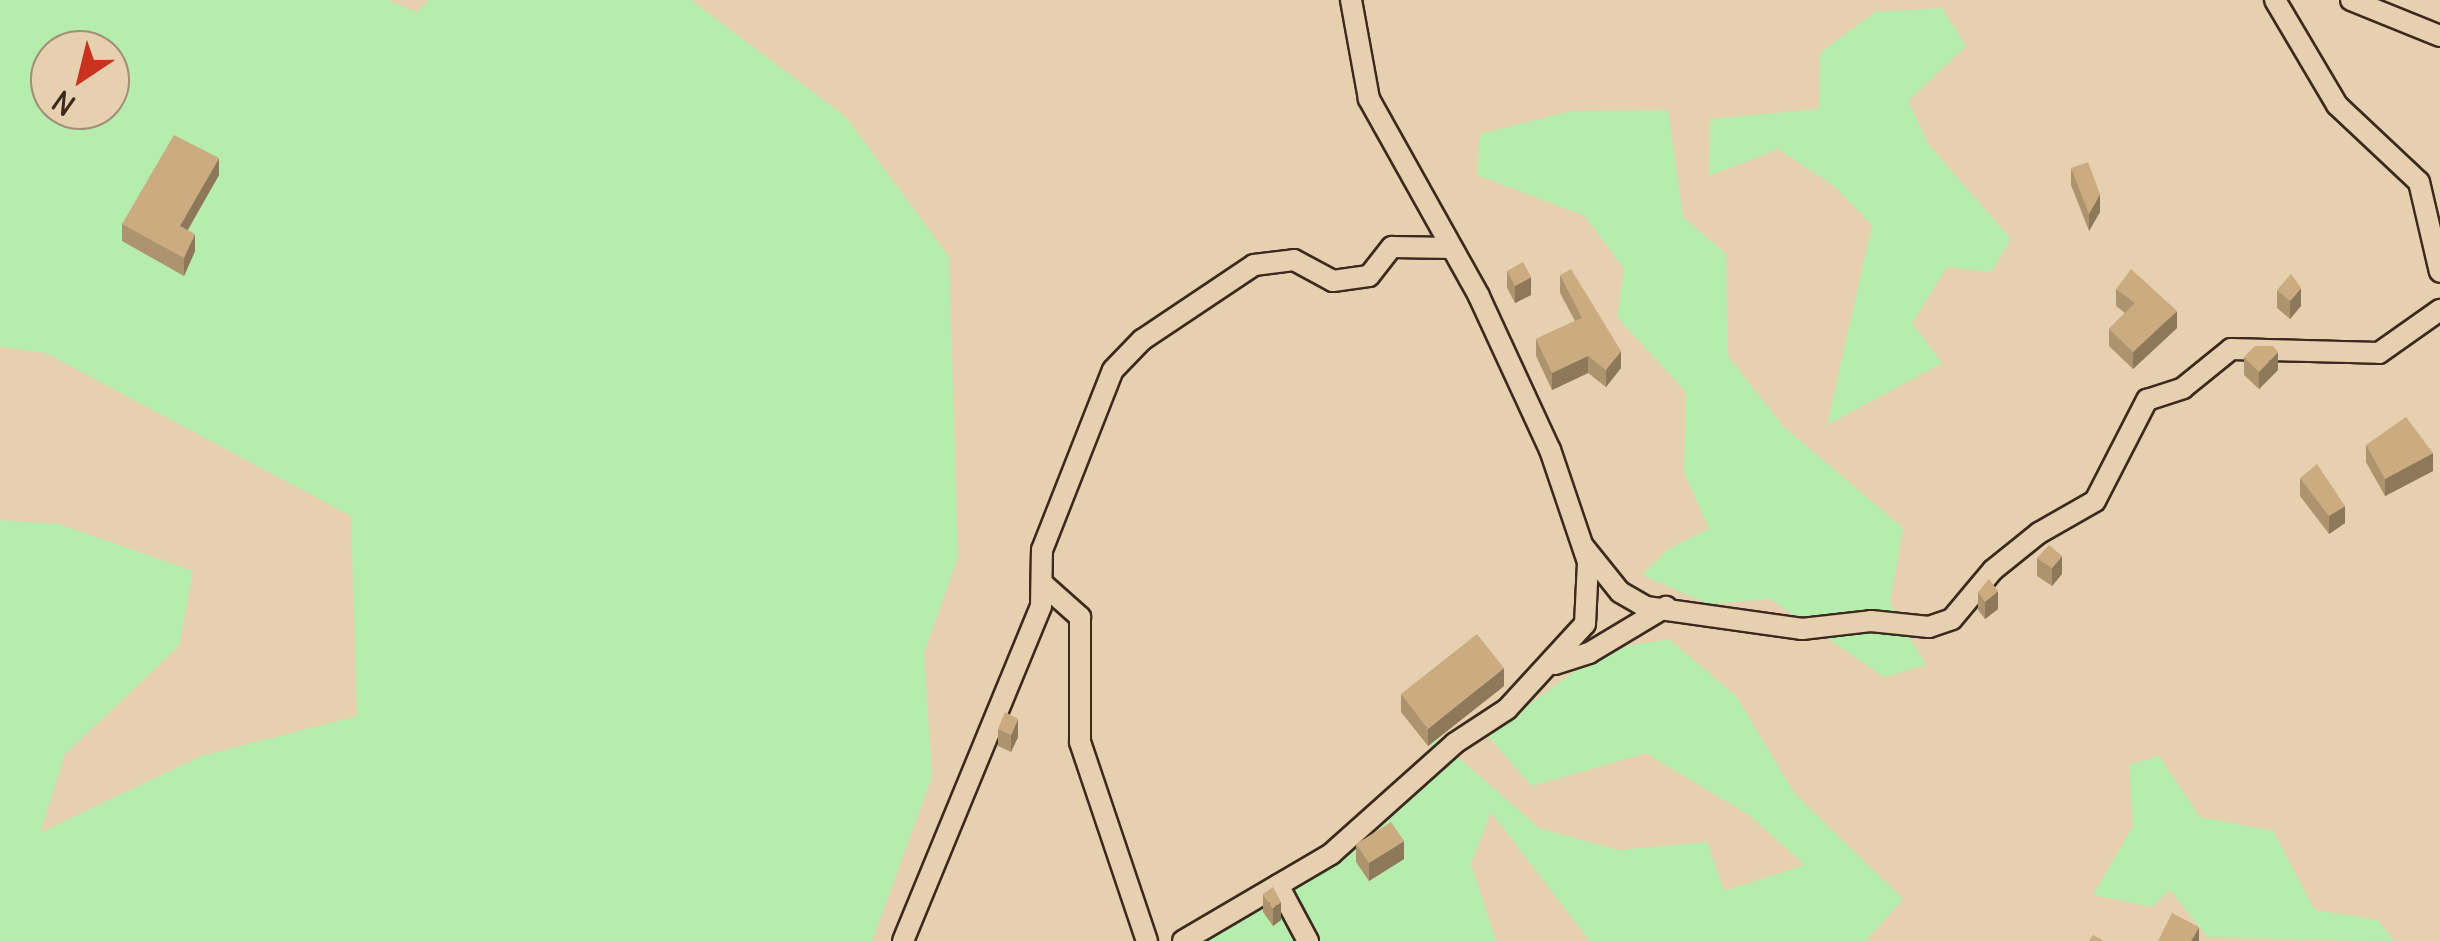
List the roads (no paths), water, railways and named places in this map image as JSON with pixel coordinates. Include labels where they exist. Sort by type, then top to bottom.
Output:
[{"type":"street","points":[[1183,941],[1331,854],[1554,664],[1585,624],[1588,562],[1550,450],[1452,248],[1370,99],[1351,0]]},
{"type":"street","points":[[2275,0],[2338,105],[2419,182],[2440,272]]},
{"type":"street","points":[[2351,0],[2440,36]]},
{"type":"street","points":[[903,941],[1042,606],[1042,550],[1113,370],[1142,340],[1254,264],[1294,260],[1333,281],[1369,276],[1392,247],[1452,248]]},
{"type":"street","points":[[1582,545],[1620,592],[1646,607],[1668,606],[1802,629],[1870,622],[1910,630],[1952,619],[2019,548],[2106,489],[2147,400],[2183,388],[2230,349],[2380,352],[2440,310]]},
{"type":"street","points":[[1043,584],[1080,617],[1080,742],[1147,941]]},
{"type":"street","points":[[1554,664],[1588,654],[1668,606]]},
{"type":"street","points":[[1278,885],[1308,941]]}]
